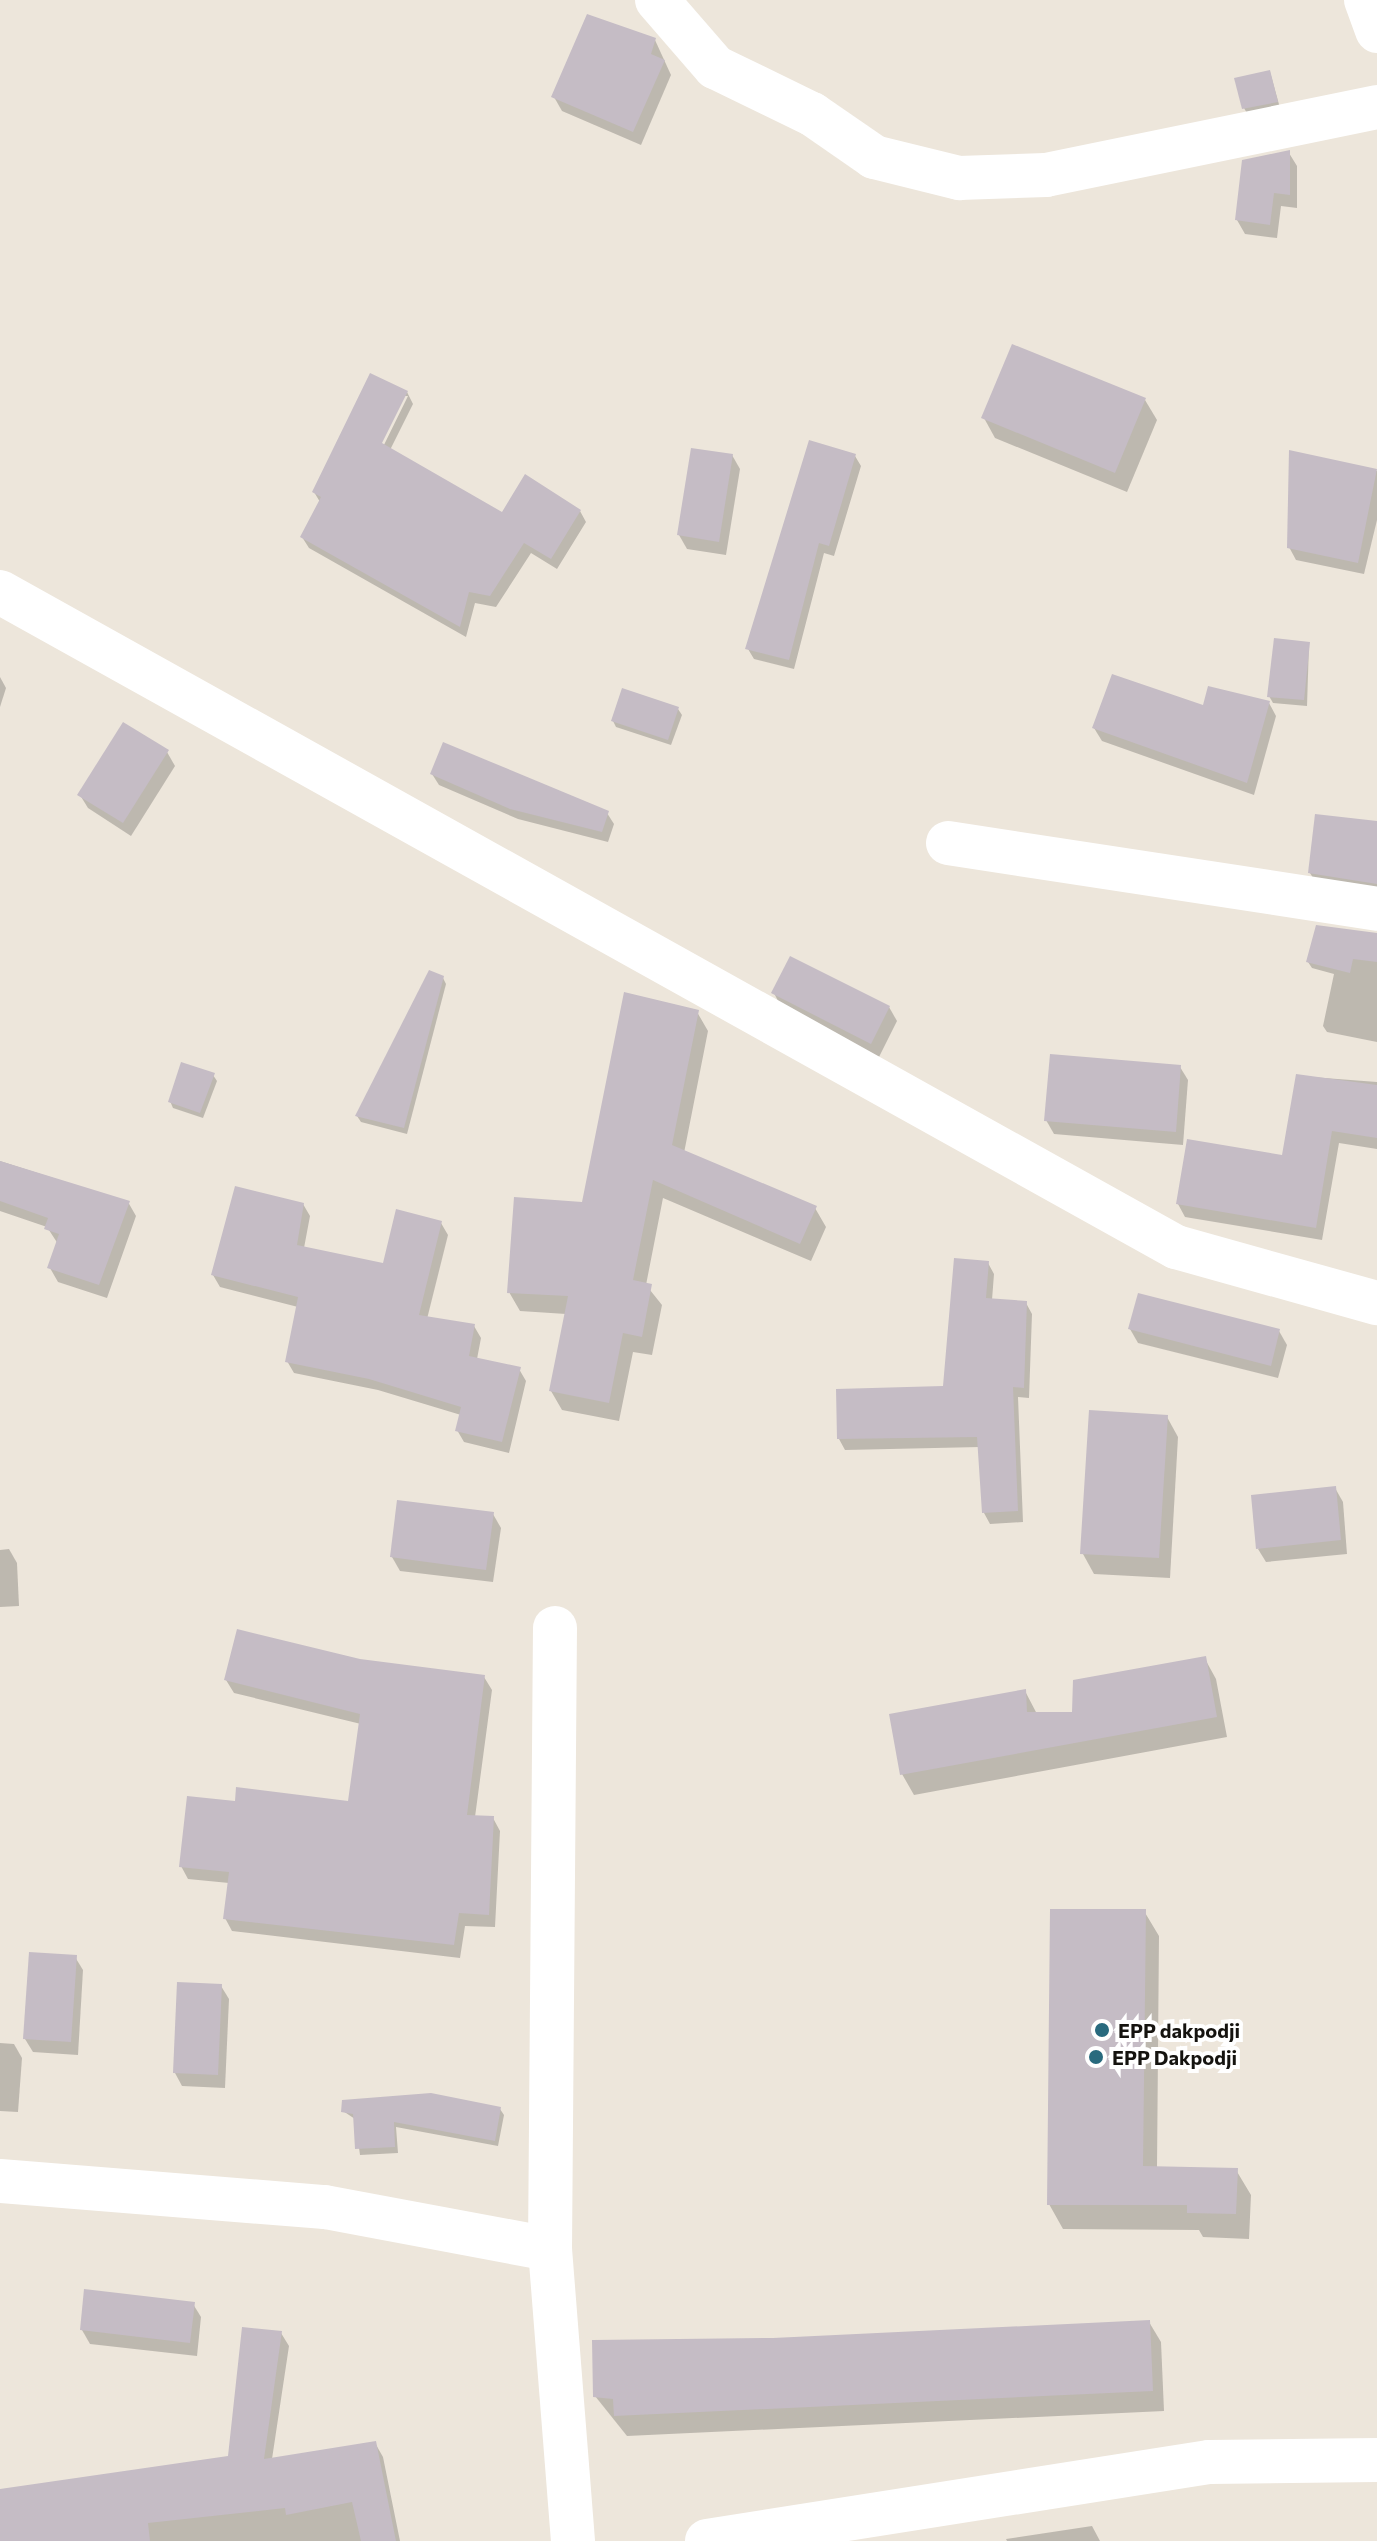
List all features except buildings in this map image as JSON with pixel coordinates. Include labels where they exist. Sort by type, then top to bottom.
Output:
[{"type":"main road","points":[[657,0],[715,67],[812,114],[874,157],[959,178],[1046,175],[1377,107]]},
{"type":"main road","points":[[1366,0],[1377,31]]},
{"type":"main road","points":[[0,592],[1176,1247],[1377,1303]]},
{"type":"main road","points":[[948,843],[1377,909]]},
{"type":"main road","points":[[555,1628],[550,2249],[573,2541]]},
{"type":"main road","points":[[0,2181],[325,2207],[550,2249]]},
{"type":"main road","points":[[707,2541],[1209,2462],[1377,2460]]},
{"type":"place","name":"EPP dakpodji","points":[[1102,2030]]},
{"type":"place","name":"EPP Dakpodji","points":[[1096,2057]]}]
